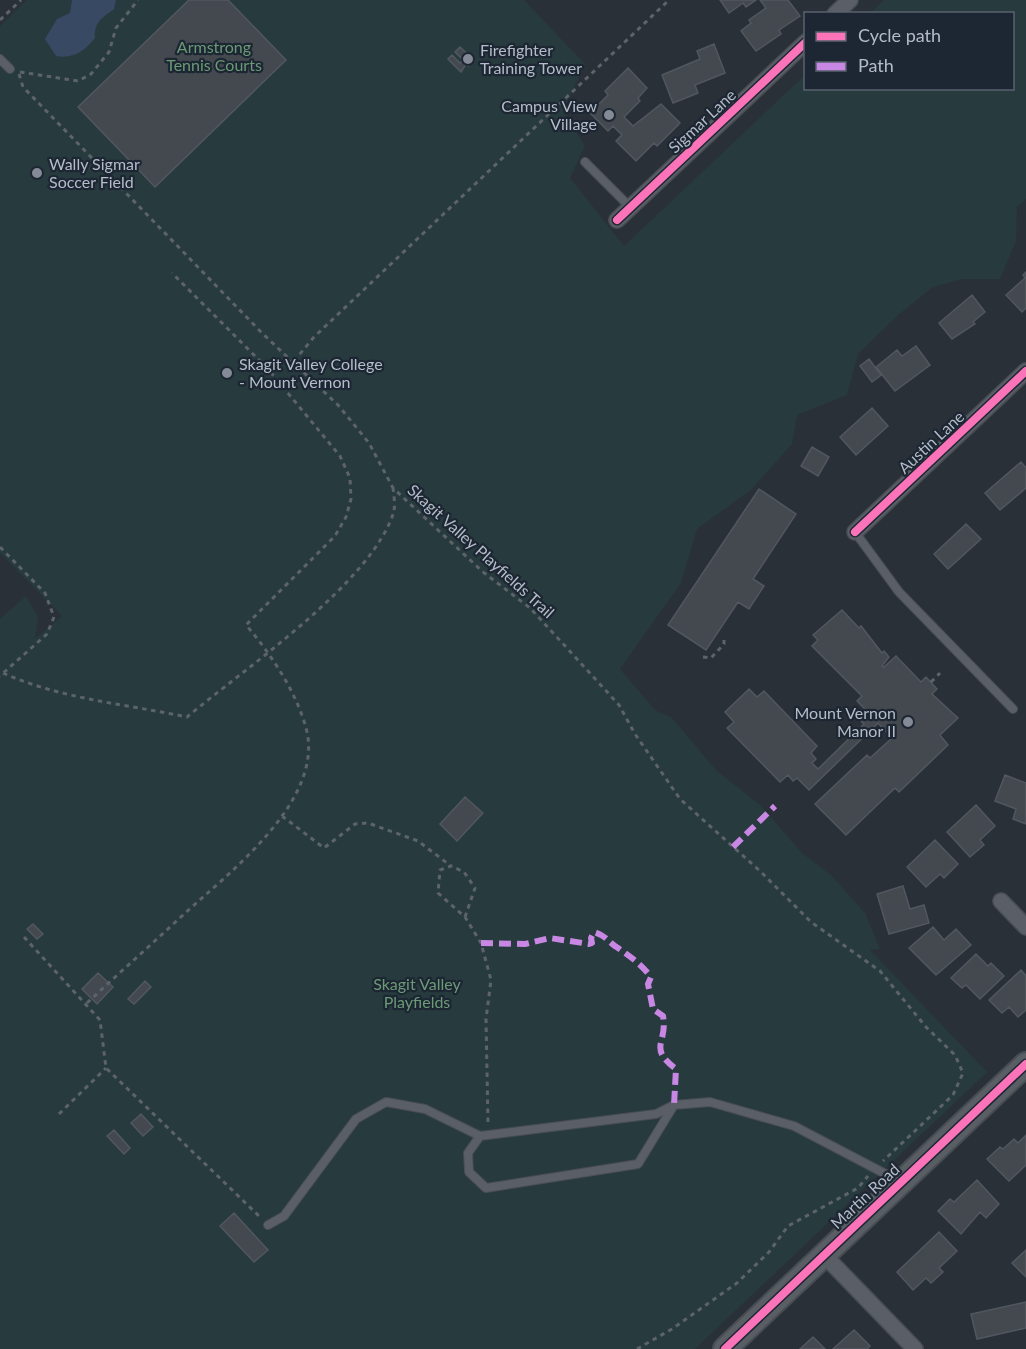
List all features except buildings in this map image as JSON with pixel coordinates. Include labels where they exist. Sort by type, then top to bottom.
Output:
[{"type":"street","points":[[837,12],[850,0]]},
{"type":"street","name":"Sigmar Lane","points":[[617,220],[804,44]]},
{"type":"street","name":"Austin Lane","points":[[855,532],[1026,371]]},
{"type":"street","points":[[1002,901],[1026,927]]},
{"type":"street","name":"Martin Road","points":[[725,1349],[1026,1064]]},
{"type":"street","points":[[823,1254],[915,1349]]},
{"type":"lane","points":[[0,59],[10,69]]},
{"type":"lane","points":[[585,162],[630,207]]},
{"type":"lane","points":[[855,532],[899,592],[1013,710]]},
{"type":"lane","points":[[268,1225],[284,1216],[356,1119],[386,1102],[425,1109],[484,1136],[656,1114],[674,1105],[710,1102],[795,1126],[900,1182]]},
{"type":"lane","points":[[484,1136],[468,1153],[469,1172],[486,1188],[638,1164],[674,1105]]},
{"type":"path","points":[[0,20],[21,0]]},
{"type":"path","points":[[294,361],[323,329],[669,0]]},
{"type":"path","points":[[87,1003],[266,838],[297,792],[306,764],[307,734],[299,710],[268,652],[246,625],[336,536],[346,517],[351,499],[350,478],[340,456],[268,369],[172,273]]},
{"type":"path","points":[[1,675],[80,698],[187,717],[321,607],[367,560],[383,535],[394,510],[393,488]]},
{"type":"path","points":[[0,547],[45,593],[54,617],[47,634],[1,675]]},
{"type":"path","points":[[703,657],[711,658],[724,644],[724,640]]},
{"type":"path","points":[[931,682],[940,672]]},
{"type":"path","points":[[282,816],[324,848],[355,824],[368,823],[418,841],[451,866],[464,872],[475,888],[465,917]]},
{"type":"path","points":[[451,866],[440,870],[438,893],[465,917],[481,943],[491,980],[486,1019],[484,1136]]},
{"type":"path","points":[[24,937],[87,1003],[100,1020],[106,1068],[268,1225]]},
{"type":"path","points":[[59,1114],[106,1068]]},
{"type":"green space","points":[[27,0],[524,0],[585,64],[563,111],[585,146],[570,178],[624,246],[804,76],[804,90],[1014,90],[1014,12],[871,12],[884,0],[1026,0],[1026,199],[1017,207],[1016,241],[1000,279],[962,279],[933,287],[898,315],[858,354],[847,395],[797,415],[792,444],[752,489],[697,529],[681,583],[620,669],[655,710],[672,718],[716,770],[760,805],[803,854],[831,875],[865,913],[880,949],[870,950],[987,1072],[695,1349],[0,1349],[0,619],[26,596],[38,617],[35,639],[62,616],[0,553],[0,26]]},
{"type":"water","points":[[72,0],[116,0],[114,9],[97,24],[95,38],[87,47],[73,55],[56,56],[45,39],[57,19],[70,13]]},
{"type":"marked path","points":[[733,847],[775,806]]},
{"type":"marked path","points":[[481,943],[525,944],[550,938],[589,944],[592,943],[591,938],[594,932],[605,937],[636,961],[651,977],[648,984],[653,1009],[663,1016],[660,1050],[667,1062],[676,1069],[674,1105]]},
{"type":"cycle path","points":[[617,220],[804,44]]},
{"type":"cycle path","points":[[855,532],[1026,371]]},
{"type":"cycle path","points":[[725,1349],[1026,1064]]},
{"type":"place","name":"Firefighter Training Tower","points":[[468,59]]},
{"type":"place","name":"Campus View Village","points":[[609,115]]},
{"type":"place","name":"Wally Sigmar Soccer Field","points":[[37,173]]},
{"type":"place","name":"Skagit Valley College - Mount Vernon","points":[[227,373]]},
{"type":"place","name":"Mount Vernon Manor II","points":[[908,722]]},
{"type":"park label","name":"Armstrong Tennis Courts","points":[[214,56]]},
{"type":"park label","name":"Skagit Valley Playfields","points":[[417,993]]}]
